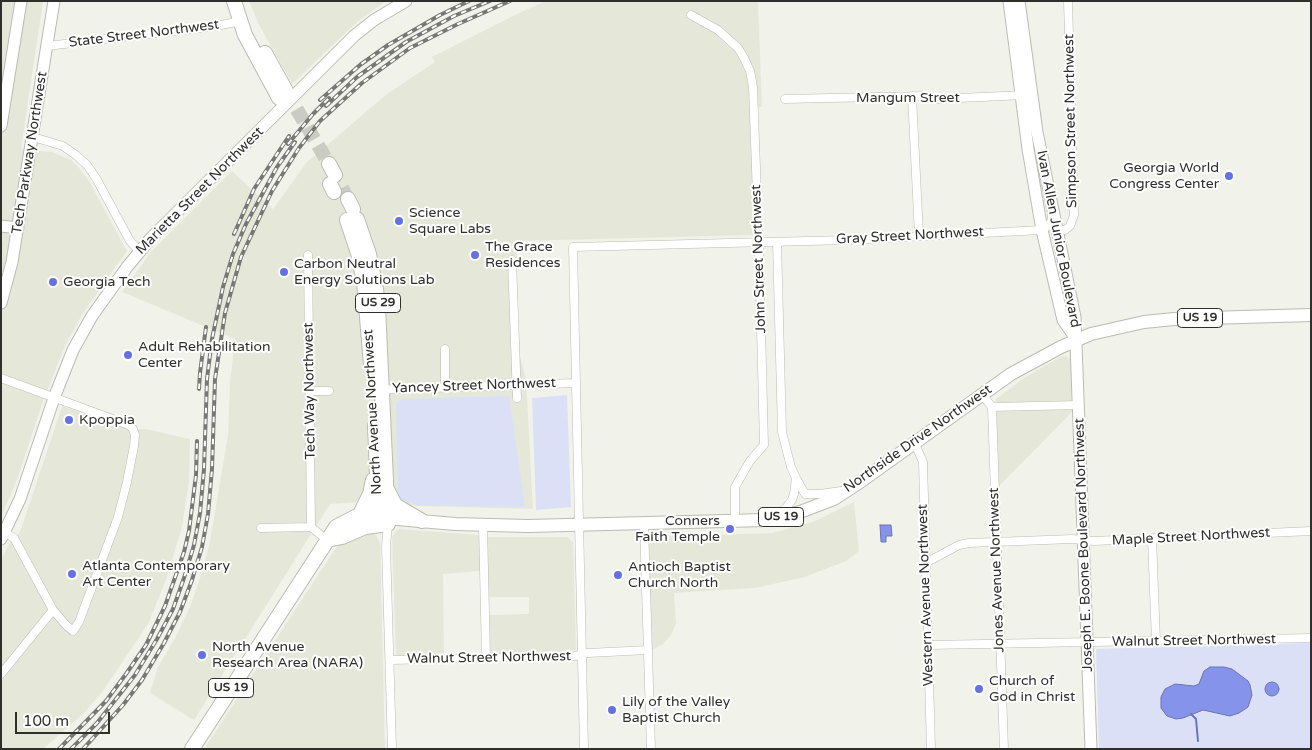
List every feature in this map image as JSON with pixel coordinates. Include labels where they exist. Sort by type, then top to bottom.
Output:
[{"type":"highway","points":[[234,1],[254,55],[287,94]]},
{"type":"highway","name":"North Avenue Northwest","points":[[339,192],[369,254],[376,289],[376,464],[386,519]]},
{"type":"highway","name":"North Avenue Northwest","points":[[377,389],[387,490],[386,519]]},
{"type":"highway","points":[[358,516],[370,494],[376,464]]},
{"type":"highway","points":[[387,490],[395,505],[422,521]]},
{"type":"highway","name":"Northside Drive Northwest","points":[[192,749],[336,527],[358,516],[386,519]]},
{"type":"highway","name":"Northside Drive Northwest","points":[[327,540],[342,537],[386,519]]},
{"type":"main road","points":[[1,126],[21,1]]},
{"type":"main road","name":"Tech Parkway Northwest","points":[[1,304],[12,262],[18,228],[54,1]]},
{"type":"main road","name":"Marietta Street Northwest","points":[[3,535],[20,499],[54,398],[84,328],[139,251],[287,94],[374,20],[406,1]]},
{"type":"main road","name":"Ivan Allen Junior Boulevard","points":[[1009,1],[1026,95],[1037,132],[1058,230],[1075,317],[1077,340]]},
{"type":"main road","name":"Ivan Allen Junior Boulevard","points":[[1019,1],[1026,95],[1042,230],[1063,320],[1077,340]]},
{"type":"main road","points":[[1,226],[18,228]]},
{"type":"main road","name":"Northside Drive Northwest","points":[[386,519],[483,525],[579,526],[735,522],[773,518],[800,512],[846,491],[1022,367],[1091,334],[1144,322],[1174,319],[1311,315]]},
{"type":"main road","name":"Joseph E. Boone Boulevard Northwest","points":[[1077,340],[1091,749]]},
{"type":"street","name":"Simpson Street Northwest","points":[[1058,230],[1065,230],[1070,226],[1074,216],[1068,1]]},
{"type":"street","name":"John Street Northwest","points":[[691,14],[727,37],[744,58],[750,71],[753,87],[764,445],[750,461],[735,486],[735,522]]},
{"type":"street","name":"State Street Northwest","points":[[47,46],[216,26],[241,21]]},
{"type":"street","name":"Mangum Street","points":[[785,99],[925,96],[938,99],[1026,95]]},
{"type":"street","points":[[912,96],[919,235]]},
{"type":"street","points":[[33,137],[63,146],[87,165],[130,241],[139,251]]},
{"type":"street","points":[[1042,230],[1052,220],[1052,205]]},
{"type":"street","name":"Gray Street Northwest","points":[[576,383],[573,247],[777,242],[1042,230]]},
{"type":"street","points":[[777,242],[782,432],[791,467],[805,494],[846,491]]},
{"type":"street","name":"Tech Way Northwest","points":[[308,255],[311,527]]},
{"type":"street","points":[[512,260],[516,398]]},
{"type":"street","points":[[445,349],[445,387]]},
{"type":"street","points":[[1,378],[129,425],[133,429],[134,434],[134,446],[118,517],[79,622],[73,630],[53,610],[14,538],[3,535]]},
{"type":"street","points":[[576,383],[584,749]]},
{"type":"street","name":"Yancey Street Northwest","points":[[377,389],[576,383]]},
{"type":"street","points":[[310,391],[329,391]]},
{"type":"street","points":[[982,394],[992,407],[1079,405]]},
{"type":"street","name":"Jones Avenue Northwest","points":[[992,407],[1004,749]]},
{"type":"street","name":"Western Avenue Northwest","points":[[914,444],[923,462],[931,749]]},
{"type":"street","points":[[773,518],[791,501],[796,478]]},
{"type":"street","name":"North Avenue Northwest","points":[[386,519],[392,749]]},
{"type":"street","points":[[644,524],[650,749]]},
{"type":"street","points":[[483,525],[486,658]]},
{"type":"street","points":[[261,528],[311,527],[327,540]]},
{"type":"street","name":"Maple Street Northwest","points":[[926,561],[959,545],[969,543],[1072,539],[1094,541],[1311,531]]},
{"type":"street","points":[[1152,538],[1156,642]]},
{"type":"street","points":[[1,674],[53,610]]},
{"type":"street","name":"Walnut Street Northwest","points":[[928,645],[1311,638]]},
{"type":"street","name":"Walnut Street Northwest","points":[[390,660],[568,657],[588,653],[648,650]]},
{"type":"shaded area","name":"Georgia Tech","points":[[1,1],[43,1],[21,149],[52,152],[71,160],[89,181],[127,251],[83,313],[66,344],[43,401],[17,480],[1,517]]},
{"type":"shaded area","points":[[249,1],[386,1],[358,21],[292,84],[259,25]]},
{"type":"shaded area","name":"Georgia Tech","points":[[546,1],[758,1],[762,107],[751,108],[756,235],[517,241],[515,337],[526,379],[533,509],[416,506],[397,500],[330,504],[194,720],[150,693],[158,667],[190,607],[210,542],[228,435],[230,382],[235,339],[122,292],[151,252],[232,171],[273,209],[307,162],[387,94],[435,62],[432,57]]},
{"type":"shaded area","points":[[1066,356],[1071,360],[1072,412],[998,487],[996,399],[1024,378],[1060,357]]},
{"type":"shaded area","points":[[567,395],[571,507],[536,510],[532,398]]},
{"type":"shaded area","points":[[509,396],[525,507],[416,505],[398,498],[396,403],[401,399]]},
{"type":"shaded area","points":[[62,406],[130,430],[146,429],[190,439],[189,482],[182,527],[166,580],[148,624],[103,691],[83,714],[43,749],[1,749],[1,560],[9,544],[20,532]]},
{"type":"shaded area","points":[[854,502],[859,551],[846,561],[805,577],[755,588],[674,593],[676,624],[671,635],[663,644],[650,651],[647,537],[772,533],[813,522]]},
{"type":"shaded area","points":[[399,529],[480,535],[480,571],[443,574],[444,656],[396,657],[392,537]]},
{"type":"shaded area","points":[[372,532],[380,543],[385,749],[204,749],[335,549],[349,537]]},
{"type":"shaded area","points":[[486,537],[567,537],[573,542],[576,650],[488,655],[487,615],[529,614],[529,597],[487,597]]},
{"type":"shaded area","points":[[1311,643],[1311,749],[1099,749],[1096,649]]},
{"type":"water","points":[[880,525],[891,525],[892,536],[886,536],[886,542],[881,542]]},
{"type":"water","points":[[1210,667],[1232,669],[1248,681],[1252,695],[1248,707],[1230,716],[1203,710],[1183,718],[1176,719],[1167,716],[1161,708],[1161,697],[1165,689],[1175,684],[1194,686],[1199,684],[1204,671]]},
{"type":"water","points":[[1272,682],[1277,684],[1279,689],[1277,694],[1272,696],[1267,694],[1265,689],[1267,684]]},
{"type":"waterway","points":[[1191,714],[1196,719],[1198,741]]},
{"type":"tunnel","points":[[286,91],[329,164]]},
{"type":"tunnel","points":[[342,188],[348,199]]},
{"type":"railway","points":[[320,100],[360,65],[388,45],[440,15],[469,1]]},
{"type":"railway","points":[[326,106],[357,77],[406,42],[454,16],[490,1]]},
{"type":"railway","points":[[83,749],[123,705],[142,680],[180,612],[192,580],[202,547],[208,514],[212,469],[215,379],[225,313],[241,257],[272,191],[299,148],[320,121],[362,83],[410,48],[510,1]]},
{"type":"railway","points":[[288,144],[329,98]]},
{"type":"railway","points":[[234,234],[254,189],[289,136]]},
{"type":"railway","points":[[71,749],[97,723],[135,675],[173,609],[194,545],[200,513],[204,469],[207,379],[212,339],[223,287],[233,254],[246,224],[277,167],[295,142]]},
{"type":"railway","points":[[199,389],[206,327]]},
{"type":"railway","points":[[59,749],[106,701],[146,645],[165,606],[184,552],[189,531],[196,475],[197,441]]},
{"type":"place","name":"Georgia World Congress Center","points":[[1229,176]]},
{"type":"place","name":"Science Square Labs","points":[[399,221]]},
{"type":"place","name":"The Grace Residences","points":[[475,255]]},
{"type":"place","name":"Carbon Neutral Energy Solutions Lab","points":[[284,272]]},
{"type":"place","name":"Georgia Tech","points":[[53,282]]},
{"type":"place","name":"Adult Rehabilitation Center","points":[[128,355]]},
{"type":"place","name":"Kpoppia","points":[[69,420]]},
{"type":"place","name":"Conners Faith Temple","points":[[730,529]]},
{"type":"place","name":"Atlanta Contemporary Art Center","points":[[72,574]]},
{"type":"place","name":"Antioch Baptist Church North","points":[[618,575]]},
{"type":"place","name":"North Avenue Research Area (NARA)","points":[[202,655]]},
{"type":"place","name":"Church of God in Christ","points":[[979,689]]},
{"type":"place","name":"Lily of the Valley Baptist Church","points":[[612,710]]}]
